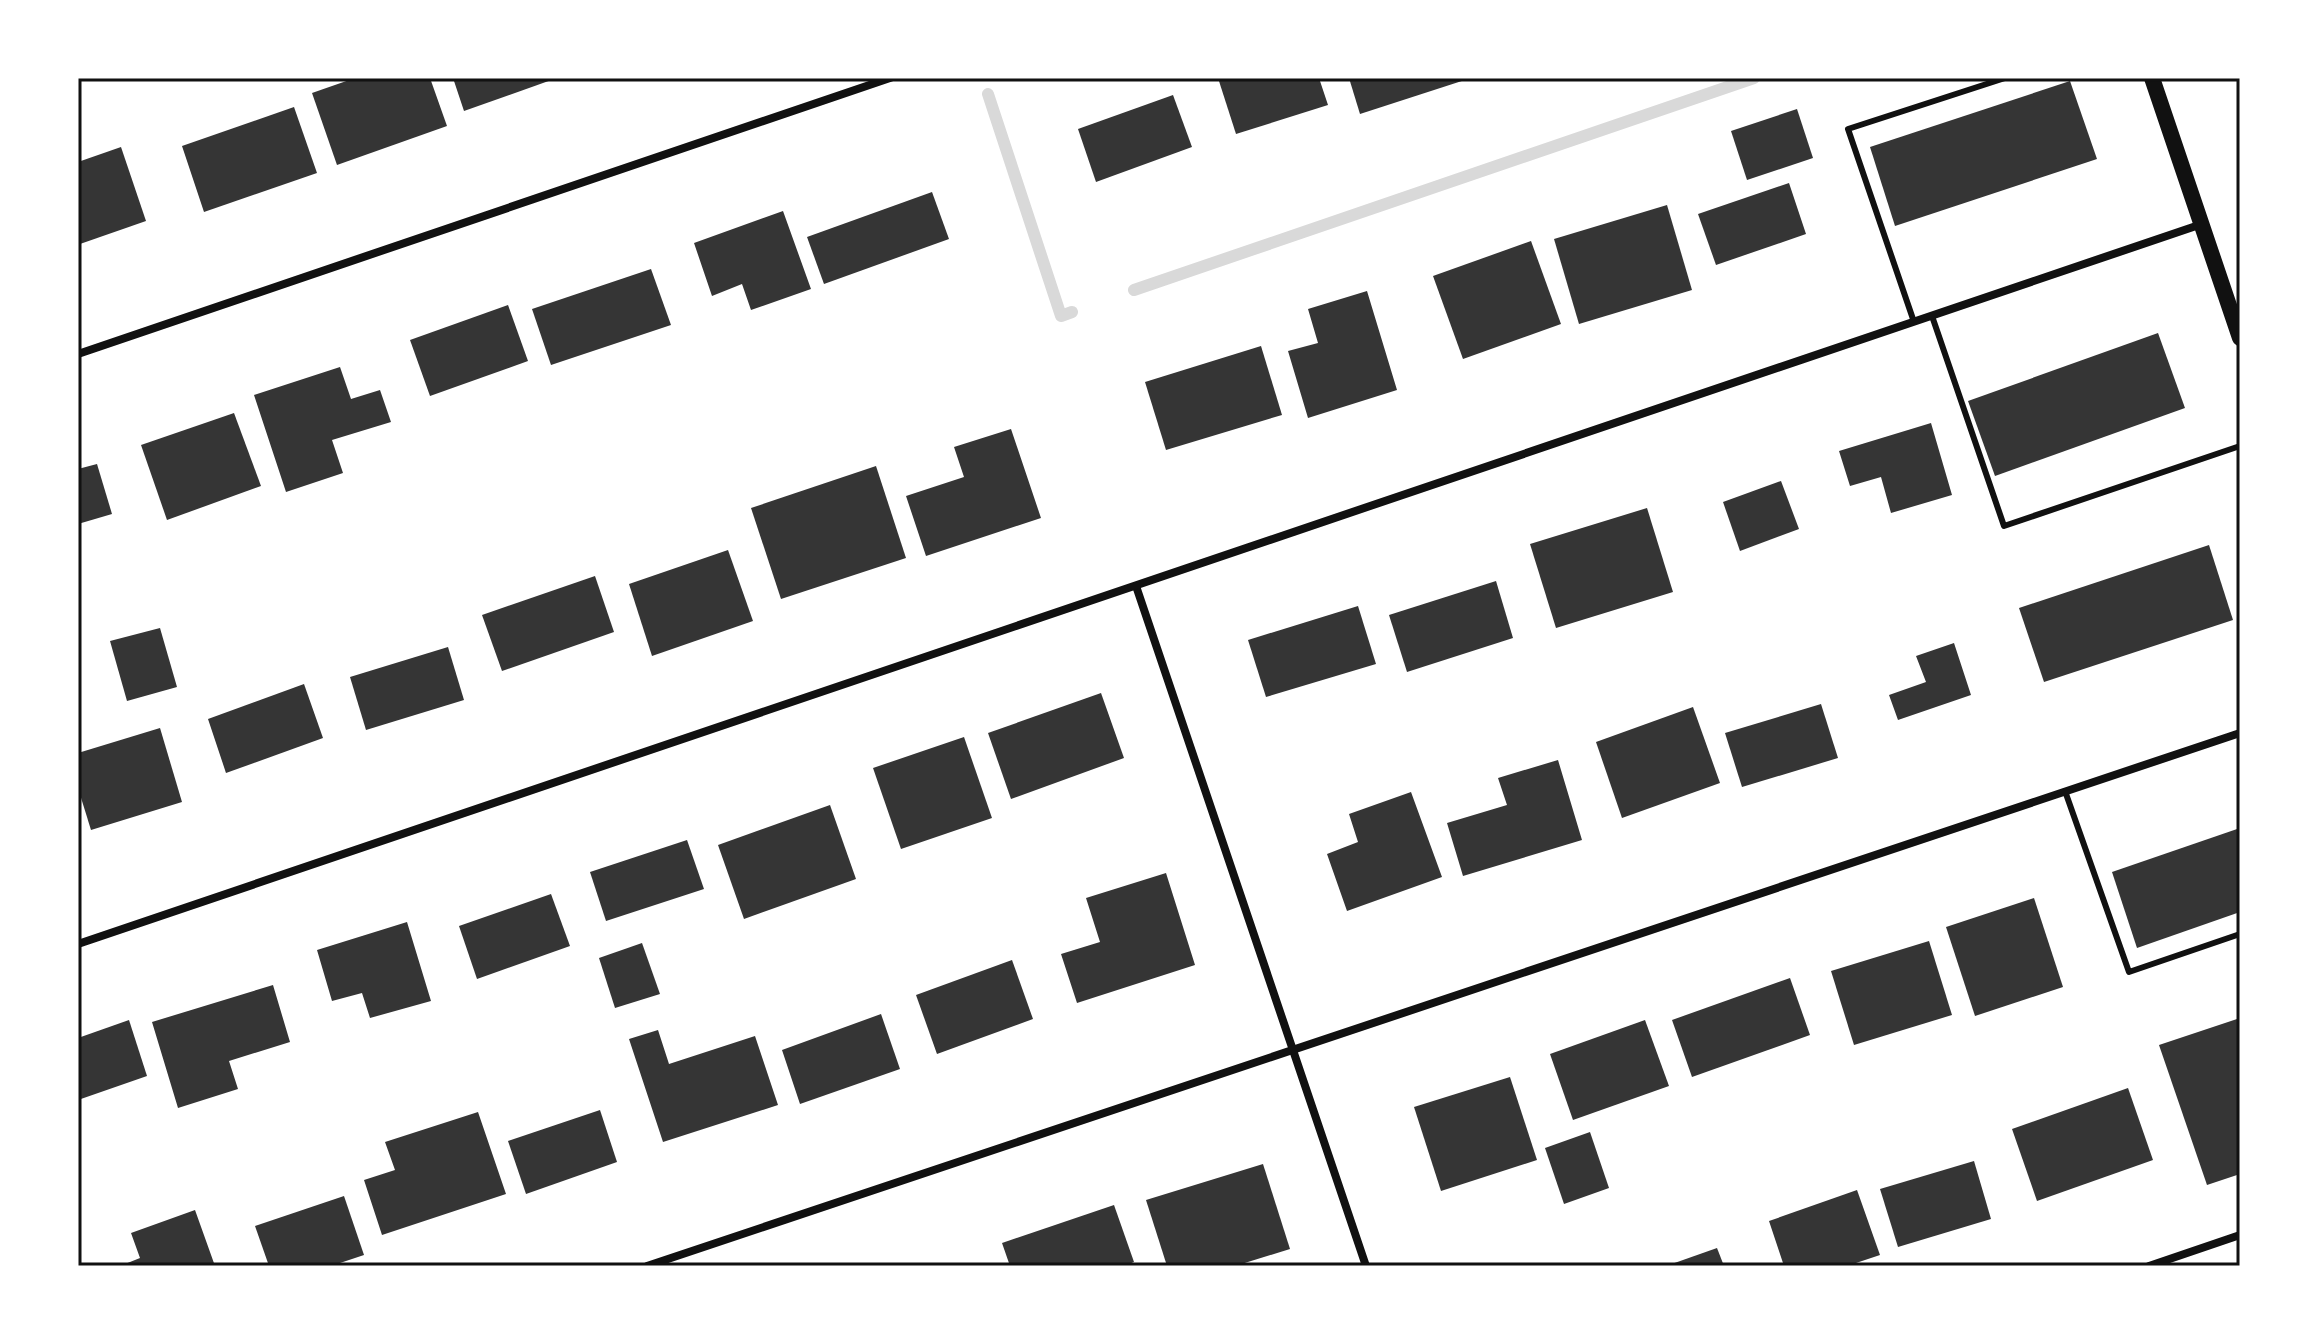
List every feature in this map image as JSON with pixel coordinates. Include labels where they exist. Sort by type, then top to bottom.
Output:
[{"type":"main road","points":[[2152,78],[2240,338]]},
{"type":"street","points":[[78,354],[890,78]]},
{"type":"street","points":[[78,944],[2202,224]]},
{"type":"street","points":[[1136,586],[1366,1266]]},
{"type":"street","points":[[647,1266],[2240,733]]},
{"type":"street","points":[[2149,1266],[2240,1235]]},
{"type":"lane","points":[[1914,322],[1848,129],[2005,78]]},
{"type":"lane","points":[[1932,316],[2004,526],[2240,446]]},
{"type":"lane","points":[[2065,791],[2129,972],[2240,934]]},
{"type":"building","points":[[355,78],[430,78],[447,126],[337,165],[312,93]]},
{"type":"building","points":[[453,78],[557,78],[464,111]]},
{"type":"building","points":[[1218,78],[1319,78],[1328,105],[1236,134]]},
{"type":"building","points":[[1349,78],[1468,78],[1468,79],[1360,114]]},
{"type":"building","points":[[2070,81],[2097,159],[1895,226],[1870,147]]},
{"type":"building","points":[[1173,95],[1192,147],[1096,182],[1078,129]]},
{"type":"building","points":[[294,107],[317,173],[204,212],[182,146]]},
{"type":"building","points":[[1797,109],[1813,158],[1747,180],[1731,131]]},
{"type":"building","points":[[121,147],[146,221],[80,244],[78,162]]},
{"type":"building","points":[[1789,183],[1806,234],[1716,265],[1698,214]]},
{"type":"building","points":[[932,192],[949,239],[824,284],[807,237]]},
{"type":"building","points":[[1667,205],[1692,290],[1579,324],[1554,239]]},
{"type":"building","points":[[783,211],[811,289],[751,310],[742,284],[712,296],[694,243]]},
{"type":"building","points":[[1531,241],[1561,324],[1463,359],[1433,276]]},
{"type":"building","points":[[651,269],[671,325],[551,365],[532,309]]},
{"type":"building","points":[[1367,291],[1397,390],[1308,418],[1288,351],[1318,343],[1308,309]]},
{"type":"building","points":[[508,305],[528,361],[430,396],[410,340]]},
{"type":"building","points":[[2158,333],[2185,408],[1995,476],[1968,401]]},
{"type":"building","points":[[1261,346],[1282,415],[1166,450],[1145,382]]},
{"type":"building","points":[[340,367],[351,399],[380,390],[391,422],[332,440],[343,473],[286,492],[254,395]]},
{"type":"building","points":[[234,413],[261,486],[167,520],[141,445]]},
{"type":"building","points":[[1931,423],[1952,495],[1891,513],[1881,477],[1850,486],[1839,451]]},
{"type":"building","points":[[1011,429],[1041,518],[926,556],[906,496],[964,477],[954,447]]},
{"type":"building","points":[[97,464],[112,514],[78,524],[78,469]]},
{"type":"building","points":[[876,466],[906,558],[781,599],[751,508]]},
{"type":"building","points":[[1781,481],[1799,529],[1740,551],[1723,502]]},
{"type":"building","points":[[1647,508],[1673,592],[1556,628],[1530,544]]},
{"type":"building","points":[[2209,545],[2233,620],[2044,682],[2019,608]]},
{"type":"building","points":[[728,550],[753,621],[652,656],[629,584]]},
{"type":"building","points":[[595,576],[614,632],[502,671],[482,615]]},
{"type":"building","points":[[1496,581],[1513,638],[1407,672],[1389,615]]},
{"type":"building","points":[[1358,606],[1376,664],[1266,697],[1248,640]]},
{"type":"building","points":[[160,628],[177,687],[127,701],[110,641]]},
{"type":"building","points":[[1954,643],[1971,695],[1898,720],[1889,695],[1926,682],[1916,656]]},
{"type":"building","points":[[448,647],[464,700],[366,730],[350,677]]},
{"type":"building","points":[[304,684],[323,738],[226,773],[208,719]]},
{"type":"building","points":[[1101,693],[1124,758],[1011,799],[988,733]]},
{"type":"building","points":[[1821,704],[1838,758],[1742,787],[1725,733]]},
{"type":"building","points":[[1693,707],[1720,783],[1622,818],[1596,742]]},
{"type":"building","points":[[160,728],[182,802],[91,830],[78,788],[78,753]]},
{"type":"building","points":[[964,737],[992,818],[901,849],[873,768]]},
{"type":"building","points":[[1558,760],[1582,840],[1463,876],[1447,823],[1507,805],[1498,778]]},
{"type":"building","points":[[1411,792],[1442,877],[1347,911],[1327,854],[1358,842],[1349,814]]},
{"type":"building","points":[[830,805],[856,879],[744,919],[718,845]]},
{"type":"building","points":[[2240,828],[2240,912],[2137,948],[2112,872]]},
{"type":"building","points":[[687,840],[704,889],[606,921],[590,872]]},
{"type":"building","points":[[1166,873],[1195,965],[1077,1003],[1061,954],[1100,942],[1086,898]]},
{"type":"building","points":[[551,894],[570,946],[477,979],[459,926]]},
{"type":"building","points":[[2034,898],[2063,987],[1975,1016],[1946,927]]},
{"type":"building","points":[[407,922],[431,1001],[370,1018],[362,993],[332,1001],[317,950]]},
{"type":"building","points":[[1929,941],[1952,1015],[1854,1045],[1831,971]]},
{"type":"building","points":[[642,943],[660,994],[615,1008],[599,958]]},
{"type":"building","points":[[1012,960],[1033,1019],[937,1054],[916,995]]},
{"type":"building","points":[[1790,978],[1810,1035],[1692,1077],[1672,1020]]},
{"type":"building","points":[[273,985],[290,1042],[229,1061],[238,1089],[178,1108],[152,1022]]},
{"type":"building","points":[[881,1014],[900,1069],[800,1104],[782,1050]]},
{"type":"building","points":[[2240,1018],[2240,1174],[2207,1185],[2159,1045]]},
{"type":"building","points":[[129,1020],[147,1076],[78,1100],[78,1038]]},
{"type":"building","points":[[1645,1020],[1669,1086],[1573,1120],[1550,1054]]},
{"type":"building","points":[[658,1030],[669,1064],[755,1036],[778,1105],[663,1142],[629,1039]]},
{"type":"building","points":[[1510,1077],[1537,1160],[1441,1191],[1414,1107]]},
{"type":"building","points":[[2128,1088],[2153,1160],[2037,1201],[2012,1129]]},
{"type":"building","points":[[600,1110],[617,1162],[526,1194],[508,1141]]},
{"type":"building","points":[[478,1112],[506,1194],[382,1235],[364,1180],[395,1170],[385,1142]]},
{"type":"building","points":[[1590,1132],[1609,1188],[1564,1204],[1545,1148]]},
{"type":"building","points":[[1974,1161],[1991,1219],[1898,1247],[1880,1189]]},
{"type":"building","points":[[1263,1164],[1290,1249],[1235,1266],[1167,1266],[1146,1200]]},
{"type":"building","points":[[1857,1190],[1880,1255],[1847,1266],[1784,1266],[1769,1221]]},
{"type":"building","points":[[344,1196],[364,1255],[331,1266],[269,1266],[255,1226]]},
{"type":"building","points":[[1114,1205],[1134,1262],[1124,1266],[1010,1266],[1002,1243]]},
{"type":"building","points":[[195,1210],[215,1266],[120,1266],[140,1258],[131,1233]]},
{"type":"building","points":[[1717,1248],[1724,1266],[1666,1266]]},
{"type":"waterway","points":[[1134,290],[1754,78]]},
{"type":"waterway","points":[[988,94],[1061,316],[1072,312]]}]
